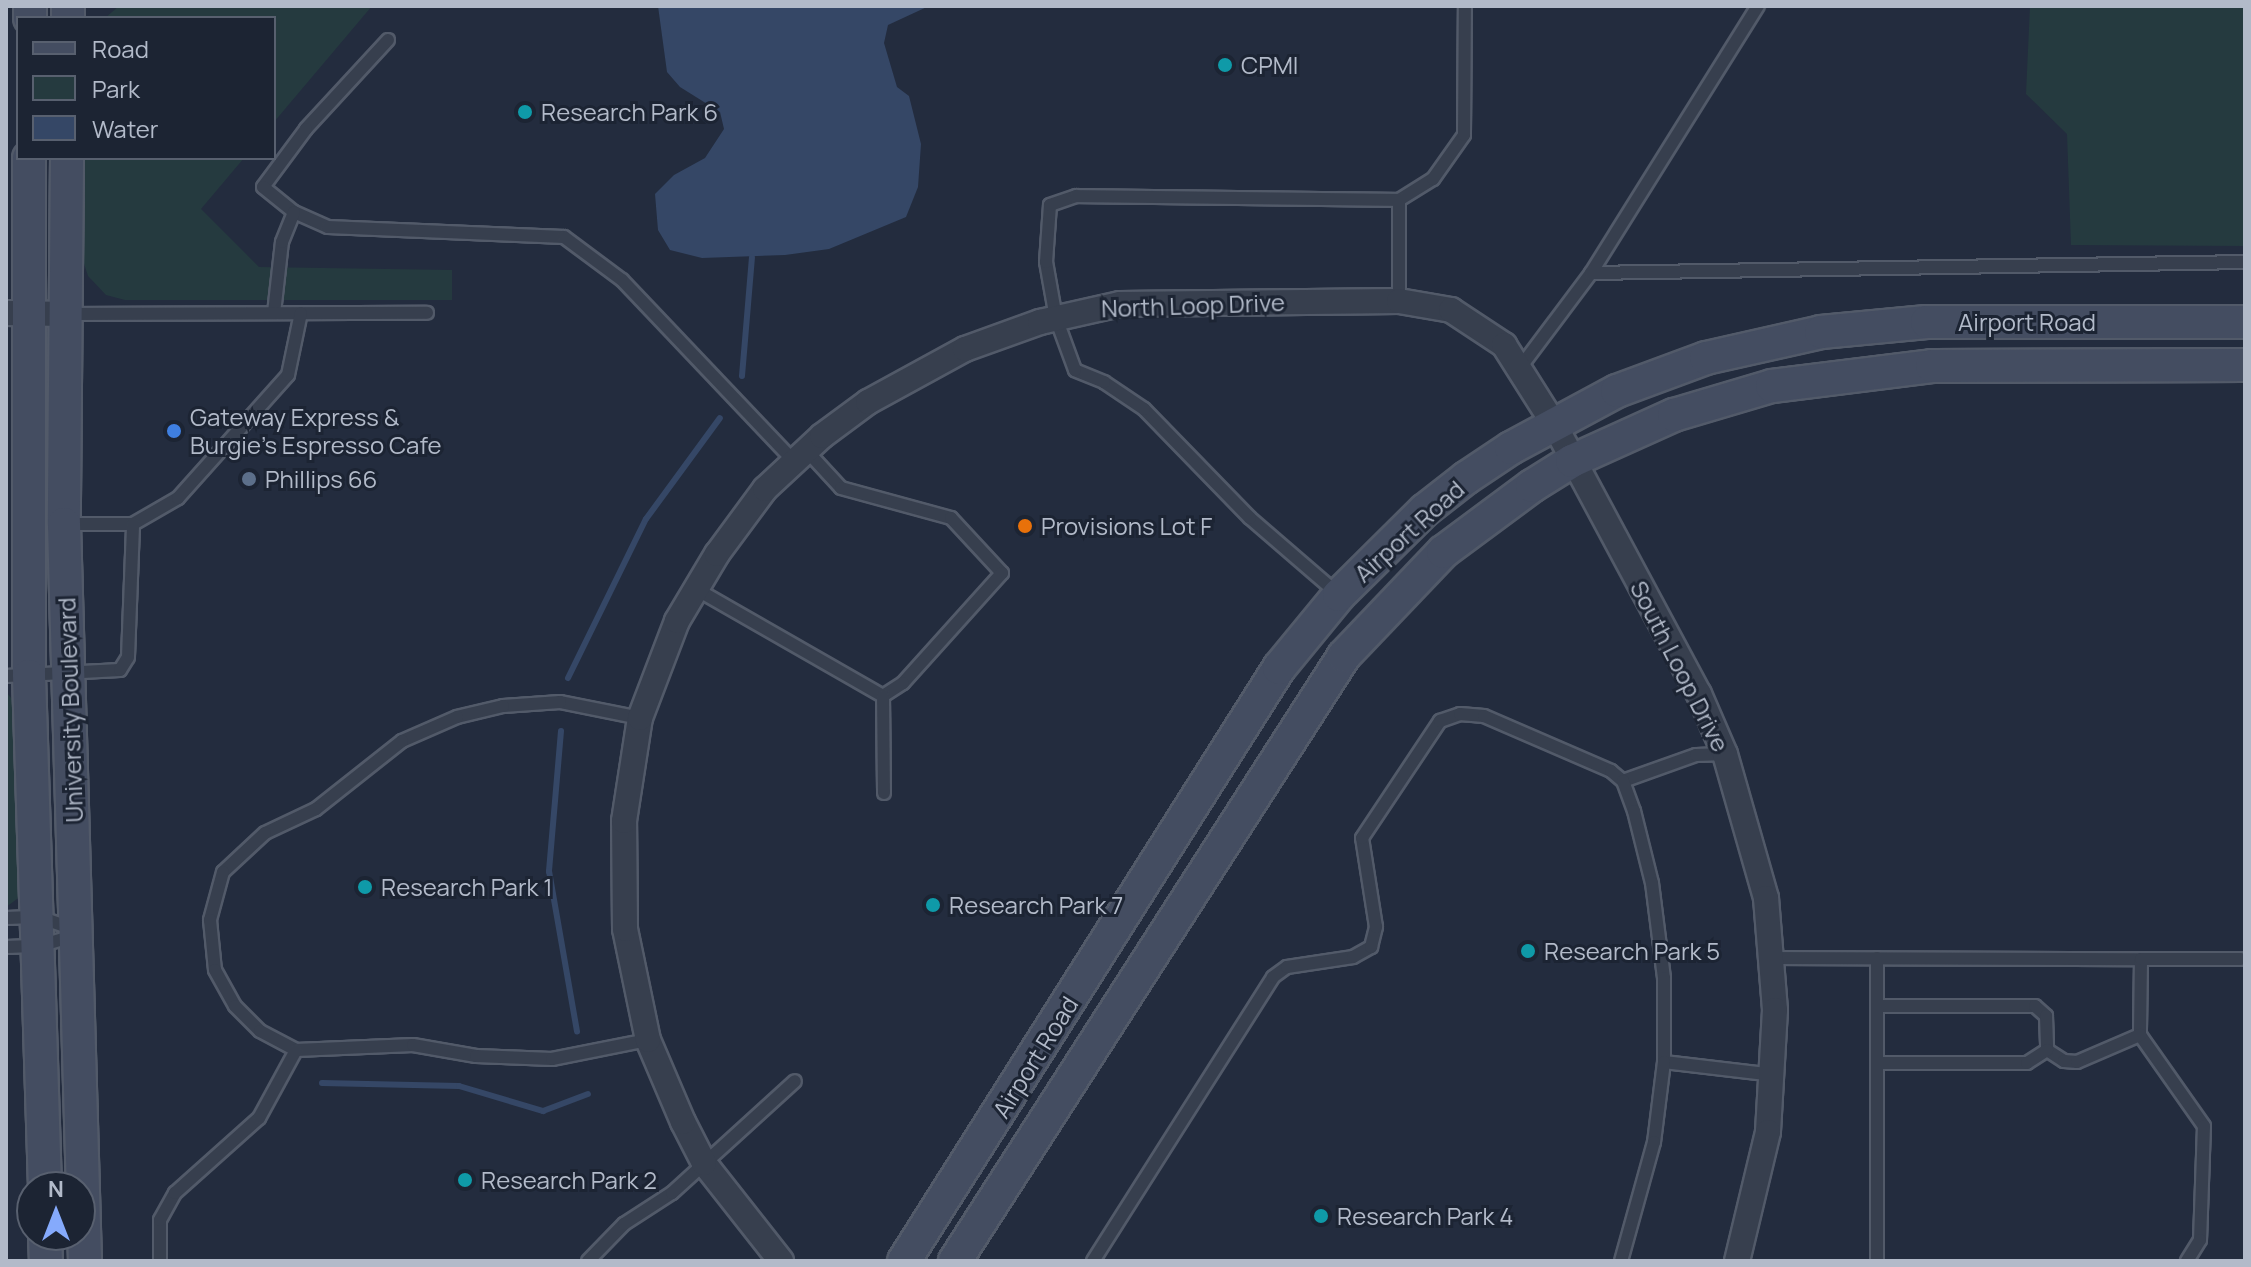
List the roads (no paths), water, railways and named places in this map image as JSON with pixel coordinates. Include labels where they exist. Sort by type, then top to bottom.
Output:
[{"type":"main road","name":"University Boulevard","points":[[29,160],[16,313],[17,676],[39,932],[45,1171]]},
{"type":"main road","name":"University Boulevard","points":[[67,160],[64,524],[79,933],[85,1261]]},
{"type":"main road","name":"Airport Road","points":[[904,1261],[1279,668],[1339,595],[1425,510],[1511,448],[1617,391],[1706,358],[1821,332],[1927,322],[2245,322]]},
{"type":"main road","name":"Airport Road","points":[[955,1261],[1344,656],[1443,552],[1572,461],[1717,401],[1830,376],[1932,366],[2245,365]]},
{"type":"street","name":"North Loop Drive","points":[[781,1261],[704,1163],[648,1040],[625,929],[622,876],[624,821],[640,718],[655,670],[696,589],[746,513],[801,456],[868,402],[917,372],[965,349],[1056,318],[1120,304],[1399,301],[1470,319],[1504,345],[1554,424]]},
{"type":"street","points":[[16,313],[66,314]]},
{"type":"street","name":"South Loop Drive","points":[[1554,424],[1699,694],[1725,754],[1766,898],[1772,958],[1774,1075],[1756,1196],[1737,1261]]},
{"type":"lane","points":[[1339,595],[1250,518],[1144,409],[1104,382],[1075,370],[1056,318],[1046,262],[1050,205],[1076,196],[1399,200],[1433,179],[1464,135],[1465,6]]},
{"type":"lane","points":[[1519,369],[1591,273],[1758,6]]},
{"type":"lane","points":[[388,40],[306,129],[263,187],[294,212],[328,227],[564,237],[622,280],[801,456],[841,488],[951,518],[1002,573],[903,683],[883,696]]},
{"type":"lane","points":[[1399,200],[1399,301]]},
{"type":"lane","points":[[274,313],[282,242],[294,212]]},
{"type":"lane","points":[[1591,273],[2245,262]]},
{"type":"lane","points":[[64,524],[133,524],[178,498],[288,375],[301,313]]},
{"type":"lane","points":[[66,314],[427,313]]},
{"type":"lane","points":[[17,676],[120,670],[128,657],[133,524]]},
{"type":"lane","points":[[696,589],[883,696]]},
{"type":"lane","points":[[883,696],[884,793]]},
{"type":"lane","points":[[640,718],[560,702],[503,706],[457,717],[402,741],[316,809],[265,833],[223,872],[210,920],[215,970],[235,1006],[260,1031],[296,1050],[413,1045],[476,1056],[552,1059],[648,1040]]},
{"type":"lane","points":[[1093,1261],[1273,977],[1287,967],[1353,957],[1371,947],[1376,927],[1362,838],[1440,721],[1460,714],[1484,716],[1611,771],[1623,781],[1652,883],[1664,978],[1664,1062],[1654,1142],[1621,1261]]},
{"type":"lane","points":[[1623,781],[1696,755],[1725,754]]},
{"type":"lane","points":[[6,918],[39,932],[79,933]]},
{"type":"lane","points":[[6,947],[39,932],[79,933]]},
{"type":"lane","points":[[1772,958],[2241,959]]},
{"type":"lane","points":[[1877,958],[1877,1261]]},
{"type":"lane","points":[[2141,959],[2140,1035],[2204,1126],[2200,1240],[2187,1261]]},
{"type":"lane","points":[[1877,1006],[2035,1006],[2046,1016],[2047,1050]]},
{"type":"lane","points":[[2047,1050],[2077,1062],[2140,1035]]},
{"type":"lane","points":[[160,1261],[160,1220],[175,1193],[259,1118],[296,1050]]},
{"type":"lane","points":[[1877,1063],[2027,1063],[2047,1050]]},
{"type":"lane","points":[[1664,1062],[1774,1075]]},
{"type":"lane","points":[[588,1261],[624,1224],[672,1193],[795,1081]]},
{"type":"water","points":[[658,6],[929,6],[888,25],[884,43],[897,87],[909,96],[921,144],[918,187],[906,217],[829,249],[785,255],[702,258],[670,250],[658,230],[655,194],[674,175],[705,158],[724,129],[720,112],[680,87],[667,72]]},
{"type":"waterway","points":[[742,376],[752,257]]},
{"type":"waterway","points":[[568,678],[646,519],[720,418]]},
{"type":"waterway","points":[[561,731],[549,871],[577,1032]]},
{"type":"waterway","points":[[322,1083],[459,1086],[543,1111],[588,1094]]},
{"type":"place","name":"CPMI","points":[[1225,65]]},
{"type":"place","name":"Research Park 6","points":[[525,112]]},
{"type":"place","name":"Gateway Express & Burgie's Espresso Cafe","points":[[174,431]]},
{"type":"place","name":"Phillips 66","points":[[249,479]]},
{"type":"place","name":"Provisions Lot F","points":[[1025,526]]},
{"type":"place","name":"Research Park 1","points":[[365,887]]},
{"type":"place","name":"Research Park 7","points":[[933,905]]},
{"type":"place","name":"Research Park 5","points":[[1528,951]]},
{"type":"place","name":"Research Park 2","points":[[465,1180]]},
{"type":"place","name":"Research Park 4","points":[[1321,1216]]}]
